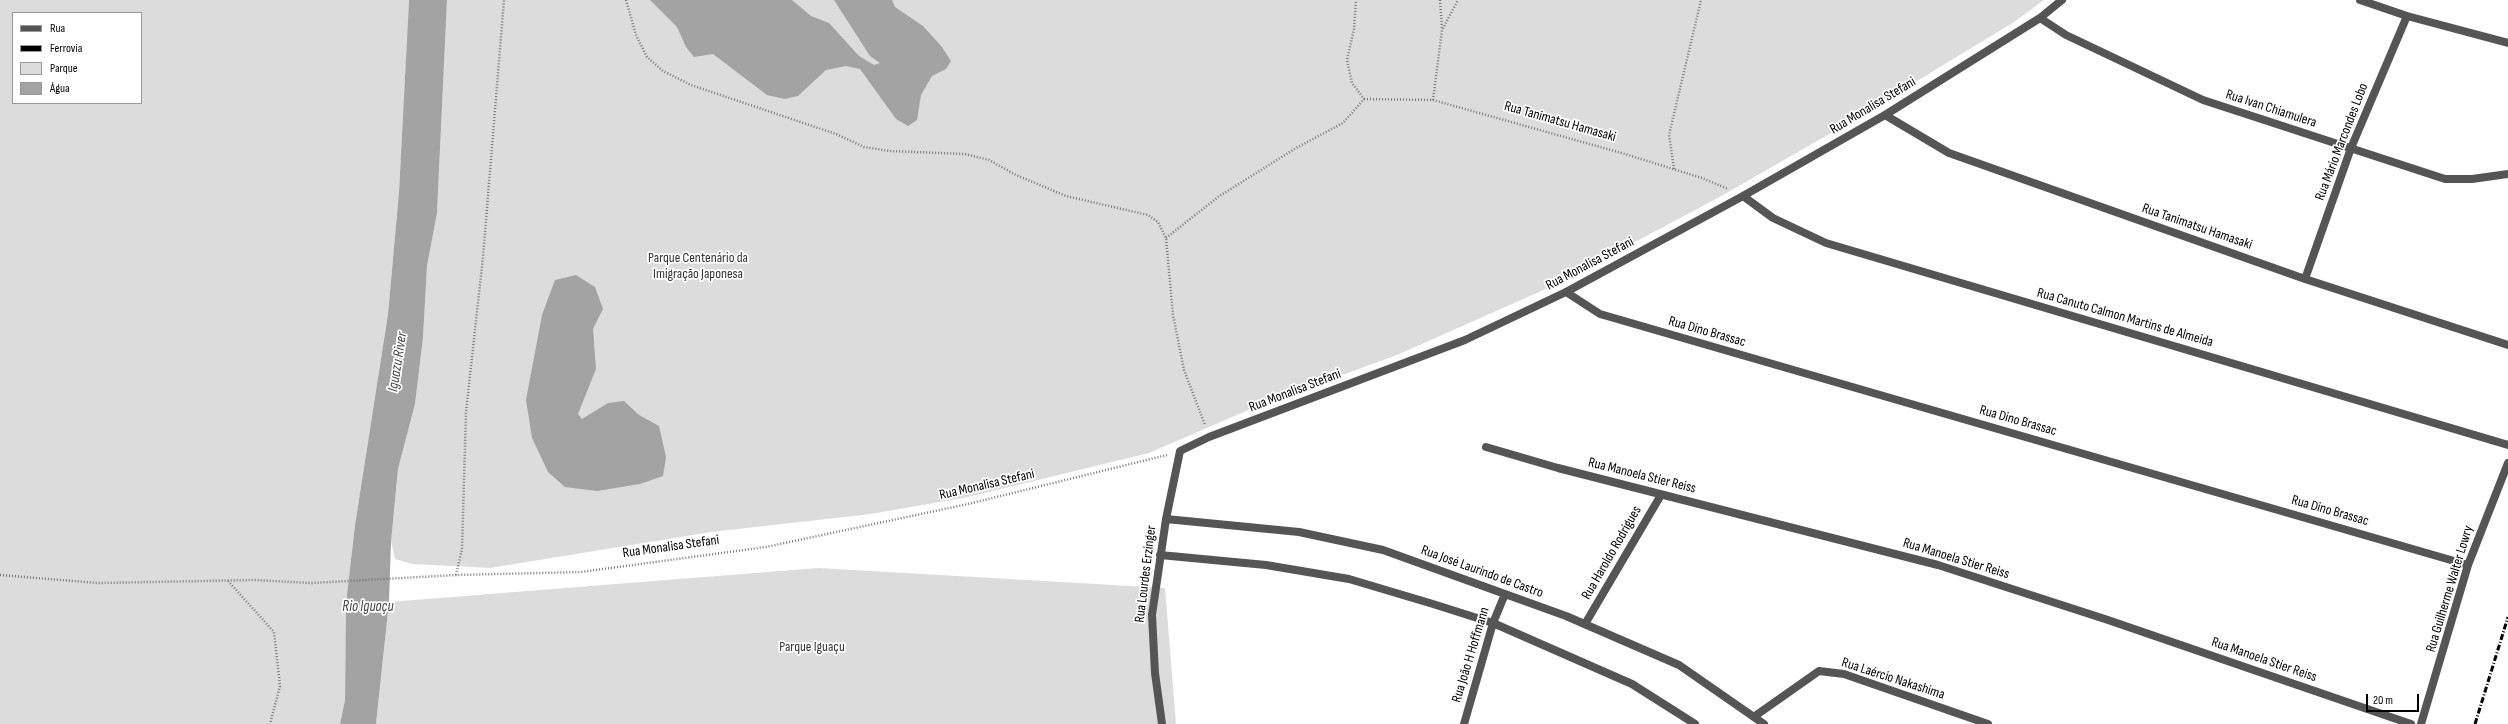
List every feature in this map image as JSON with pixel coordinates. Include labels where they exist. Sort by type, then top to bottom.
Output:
[{"type":"street","name":"Rua Monalisa Stefani","points":[[1180,451],[1209,437],[1465,340],[1566,292],[1743,196],[1885,115],[2040,18],[2062,0]]},
{"type":"street","points":[[2360,0],[2407,16],[2508,43]]},
{"type":"street","name":"Rua Mário Marcondes Lobo","points":[[2305,279],[2352,148],[2407,16]]},
{"type":"street","name":"Rua Ivan Chiamulera","points":[[2040,18],[2066,35],[2203,100],[2445,179],[2472,179],[2508,174]]},
{"type":"street","name":"Rua Tanimatsu Hamasaki","points":[[1885,115],[1949,153],[2305,279],[2508,345]]},
{"type":"street","name":"Rua Canuto Calmon Martins de Almeida","points":[[1743,196],[1773,218],[1826,243],[2508,445]]},
{"type":"street","name":"Rua Dino Brassac","points":[[1566,292],[1600,314],[2468,565]]},
{"type":"street","name":"Rua Manoela Stier Reiss","points":[[1486,447],[1661,495],[1938,565],[2108,620],[2411,724]]},
{"type":"street","name":"Rua Lourdes Erzinger","points":[[1162,724],[1155,673],[1152,615],[1166,519],[1180,451]]},
{"type":"street","name":"Rua Guilherme Walter Lowry","points":[[2421,724],[2468,565],[2508,463]]},
{"type":"street","name":"Rua Haroldo Rodrigues","points":[[1585,624],[1661,495]]},
{"type":"street","name":"Rua José Laurindo de Castro","points":[[1166,519],[1299,532],[1383,550],[1585,624],[1679,665],[1755,716],[1764,724]]},
{"type":"street","points":[[1160,555],[1266,565],[1349,579],[1493,623],[1632,684],[1695,724]]},
{"type":"street","name":"Rua João H Hoffmann","points":[[1464,724],[1493,623],[1505,594]]},
{"type":"street","name":"Rua Laércio Nakashima","points":[[1755,716],[1819,671],[1844,674],[1988,724]]},
{"type":"path","points":[[456,575],[462,549],[466,412],[483,256],[504,0]]},
{"type":"path","points":[[626,0],[636,35],[647,57],[662,71],[691,85],[836,134],[864,147],[890,151],[966,154],[989,160],[1016,175],[1066,196],[1148,215],[1158,222],[1166,238],[1173,315],[1183,363],[1209,437]]},
{"type":"path","points":[[1166,238],[1218,197],[1296,148],[1343,123],[1364,99],[1352,83],[1347,60],[1354,29],[1356,0]]},
{"type":"path","points":[[1433,100],[1442,30],[1440,0]]},
{"type":"path","points":[[1442,30],[1458,0]]},
{"type":"path","points":[[1674,169],[1669,135],[1701,0]]},
{"type":"path","name":"Rua Tanimatsu Hamasaki","points":[[1364,99],[1433,100],[1674,169],[1702,178],[1743,196]]},
{"type":"path","name":"Rua Monalisa Stefani","points":[[0,575],[98,583],[228,581],[311,583],[456,575],[581,572],[766,547],[968,504],[1180,451]]},
{"type":"path","points":[[228,581],[274,632],[280,686],[270,724]]},
{"type":"green space","points":[[0,0],[409,0],[399,192],[388,314],[355,525],[346,603],[345,700],[340,724],[0,724]]},
{"type":"green space","name":"Parque Centenário da Imigração Japonesa","points":[[447,0],[2044,0],[2014,22],[1838,129],[1716,199],[1548,288],[1397,355],[1260,405],[1149,453],[968,497],[871,514],[711,532],[490,568],[412,564],[395,559],[391,542],[398,469],[415,404],[423,338],[427,266],[437,213]]},
{"type":"green space","name":"Parque Iguaçu","points":[[818,568],[1165,588],[1176,724],[376,724],[389,602]]},
{"type":"water","name":"Rio Iguaçu","points":[[409,0],[447,0],[437,213],[427,266],[423,338],[415,404],[398,469],[391,542],[389,602],[376,724],[340,724],[345,700],[346,603],[355,525],[388,314],[399,192]]},
{"type":"water","points":[[650,0],[792,0],[811,16],[829,23],[859,56],[874,65],[880,63],[870,56],[834,0],[892,0],[895,7],[923,26],[942,47],[951,61],[946,69],[932,76],[921,95],[917,120],[908,126],[896,119],[860,69],[846,66],[826,70],[798,96],[785,99],[767,95],[713,54],[694,57],[686,47],[677,27]]},
{"type":"water","points":[[576,275],[595,287],[603,309],[593,329],[596,369],[578,414],[582,419],[608,403],[624,401],[639,415],[659,426],[666,457],[663,476],[640,484],[597,491],[565,487],[548,472],[532,438],[526,400],[542,315],[555,280]]},
{"type":"railway","points":[[2475,724],[2508,617]]},
{"type":"water label","name":"Iguazu River","points":[[398,362]]}]
